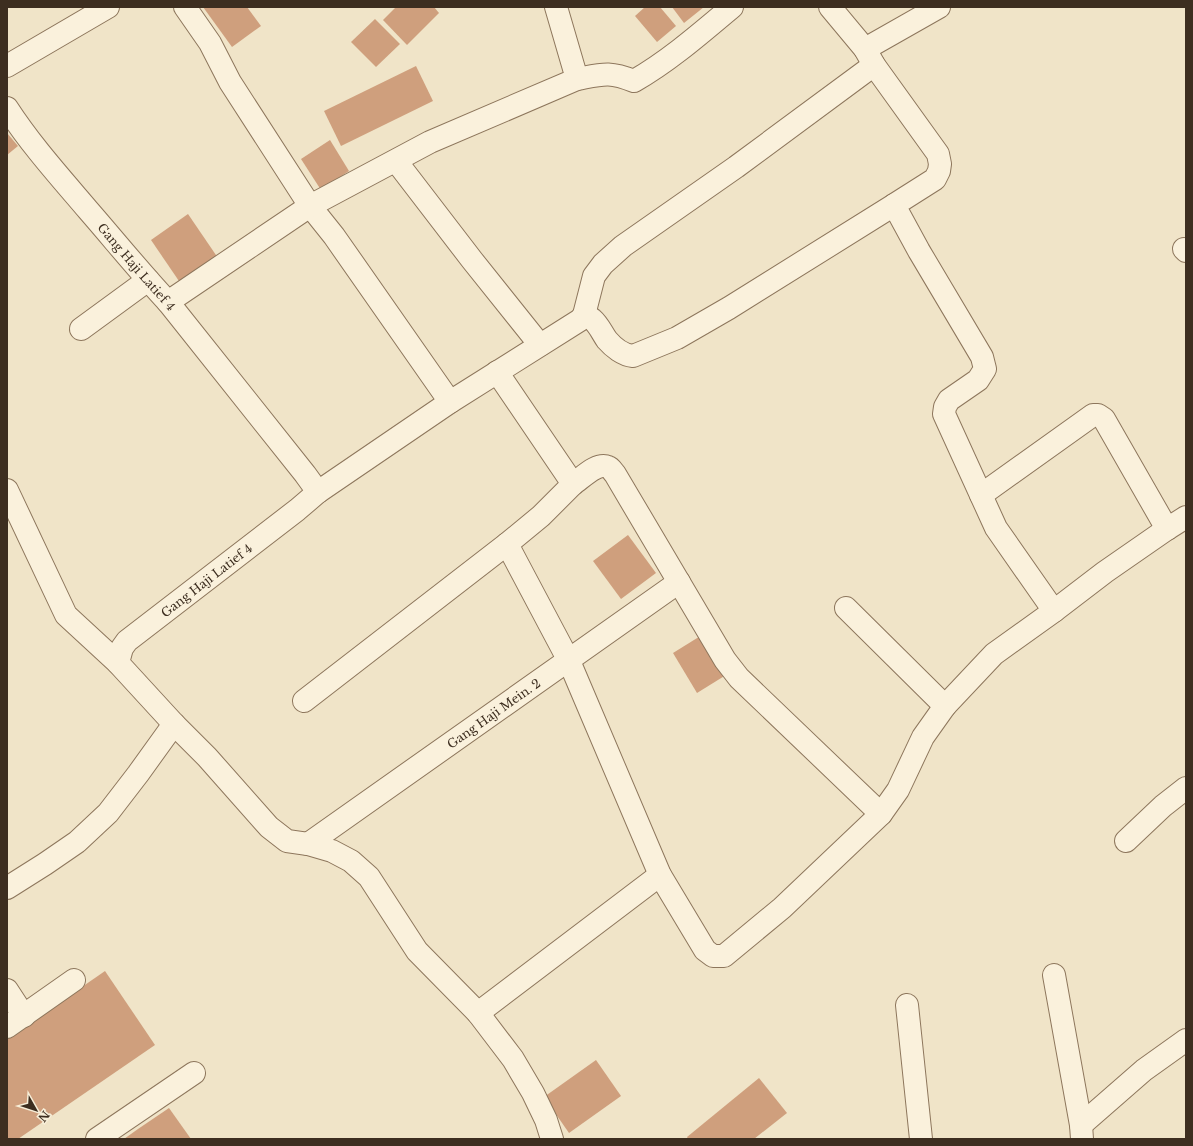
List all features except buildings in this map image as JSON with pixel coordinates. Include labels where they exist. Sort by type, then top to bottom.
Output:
[{"type":"street","points":[[7,66],[108,7]]},
{"type":"street","points":[[185,7],[210,43],[230,82],[310,206],[334,236],[450,402]]},
{"type":"street","points":[[556,7],[577,79]]},
{"type":"street","points":[[168,302],[310,206],[430,142],[577,79],[604,73],[620,75],[634,81],[645,75],[688,43],[732,7]]},
{"type":"street","points":[[584,315],[597,324],[607,340],[614,347],[628,356],[633,356],[677,338],[729,308],[935,179],[940,164],[938,154],[869,57],[830,7]]},
{"type":"street","points":[[318,492],[450,402],[580,320],[584,315],[594,276],[603,264],[623,246],[736,167],[869,57],[939,7]]},
{"type":"street","name":"Gang Haji Latief 4","points":[[7,108],[50,166],[168,302],[318,492],[297,510],[126,641],[122,648],[118,663]]},
{"type":"street","points":[[396,161],[472,260],[540,344]]},
{"type":"street","points":[[894,205],[919,251],[982,357],[985,369],[978,380],[949,400],[945,407],[944,414],[996,528],[1054,611]]},
{"type":"street","points":[[81,329],[148,280]]},
{"type":"street","points":[[497,372],[574,484]]},
{"type":"street","points":[[981,495],[1093,415],[1098,415],[1104,419],[1168,529]]},
{"type":"street","points":[[304,701],[507,544],[541,516],[574,484],[596,467],[604,466],[609,467],[615,474],[725,660],[739,678],[881,814]]},
{"type":"street","points":[[7,490],[66,615],[118,663],[174,724],[207,757],[269,827],[287,841],[308,844],[332,851],[351,861],[369,877],[417,951],[478,1013],[513,1058],[533,1093],[546,1120],[552,1139]]},
{"type":"street","points":[[507,544],[569,661],[660,875],[705,950],[713,956],[724,956],[782,908],[881,814],[898,790],[923,737],[944,706],[994,654],[1105,572],[1186,518]]},
{"type":"street","name":"Gang Haji Mein. 2","points":[[308,844],[680,582]]},
{"type":"street","points":[[846,608],[944,706]]},
{"type":"street","points":[[7,888],[77,842],[108,813],[174,724]]},
{"type":"street","points":[[1126,841],[1163,806],[1186,788]]},
{"type":"street","points":[[478,1013],[660,875]]},
{"type":"street","points":[[1054,975],[1082,1132]]},
{"type":"street","points":[[7,990],[16,1021],[74,980]]},
{"type":"street","points":[[907,1004],[921,1139]]},
{"type":"street","points":[[1082,1132],[1144,1070],[1186,1040]]},
{"type":"street","points":[[97,1139],[194,1073]]}]
